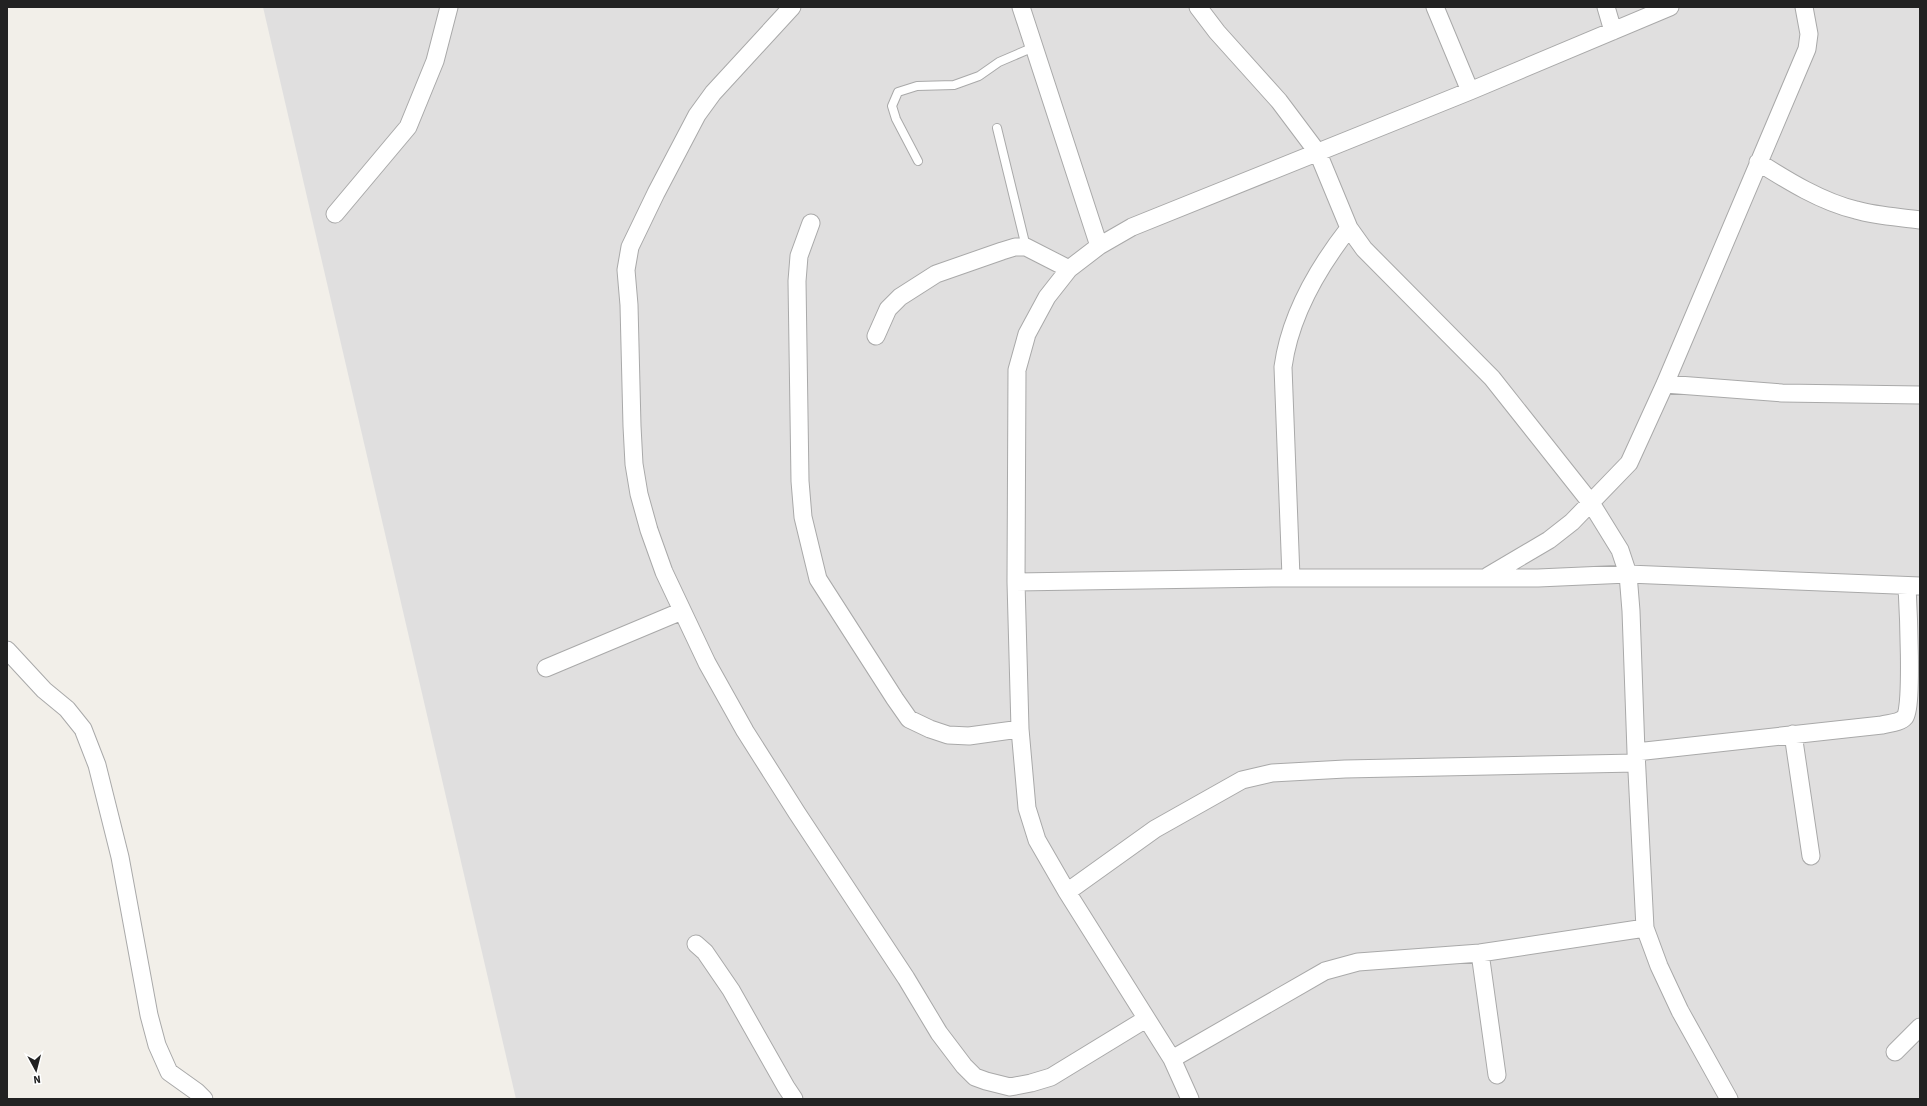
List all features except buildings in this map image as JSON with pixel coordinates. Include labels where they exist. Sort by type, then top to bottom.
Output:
[{"type":"street","points":[[335,214],[408,127],[435,61],[449,7]]},
{"type":"street","points":[[792,7],[713,94],[697,115],[656,193],[630,247],[626,270],[629,305],[634,464],[639,494],[649,530],[682,611],[707,663],[745,731],[797,813],[906,978],[939,1034],[964,1066],[976,1077],[1009,1093],[1051,1077],[1146,1019]]},
{"type":"street","points":[[1021,7],[1099,246]]},
{"type":"street","points":[[1198,7],[1217,32],[1279,101],[1318,153],[1348,228],[1364,249],[1492,378],[1591,504],[1620,550],[1628,574],[1631,611],[1636,757],[1645,928],[1659,966],[1680,1011],[1729,1099]]},
{"type":"street","points":[[1435,7],[1470,91]]},
{"type":"street","points":[[1606,7],[1613,30]]},
{"type":"street","points":[[1190,1099],[1172,1059],[1067,892],[1037,840],[1030,824],[1027,808],[1020,729],[1016,582],[1017,370],[1027,334],[1047,297],[1069,269],[1099,246],[1132,227],[1470,91],[1670,7]]},
{"type":"street","points":[[1487,577],[1549,540],[1572,522],[1629,463],[1665,384],[1807,49],[1809,34],[1804,7]]},
{"type":"street","points":[[1758,162],[1785,179],[1825,198],[1856,210],[1920,220]]},
{"type":"street","points":[[811,223],[799,256],[797,281],[799,447],[803,518],[818,579],[909,719],[930,729],[948,735],[969,736],[1020,729]]},
{"type":"street","points":[[1291,578],[1282,367],[1286,344],[1307,292],[1330,252],[1348,228]]},
{"type":"street","points":[[876,336],[888,309],[900,297],[936,274],[1002,251],[1015,247],[1026,247],[1069,269]]},
{"type":"street","points":[[1665,384],[1782,393],[1920,395]]},
{"type":"street","points":[[1016,582],[1291,578],[1538,578],[1628,574],[1914,586],[1909,690],[1907,714],[1904,718],[1882,725],[1793,734],[1636,757],[1272,773],[1242,780],[1211,796],[1155,829],[1067,892]]},
{"type":"street","points":[[546,668],[682,611]]},
{"type":"street","points":[[7,650],[44,690],[67,709],[83,729],[97,765],[120,857],[148,1014],[156,1045],[169,1072],[197,1092],[204,1099]]},
{"type":"street","points":[[1793,734],[1811,856]]},
{"type":"street","points":[[1172,1059],[1325,971],[1358,962],[1480,953],[1645,928]]},
{"type":"street","points":[[696,944],[705,952],[728,984],[794,1099]]},
{"type":"street","points":[[1480,953],[1498,1075]]},
{"type":"street","points":[[1896,1052],[1920,1027]]},
{"type":"lane","points":[[918,162],[896,119],[892,106],[898,92],[917,86],[954,85],[979,76],[999,62],[1034,47]]},
{"type":"lane","points":[[997,128],[1026,247]]},
{"type":"shaded area","points":[[263,7],[1920,7],[1920,1099],[516,1099]]}]
